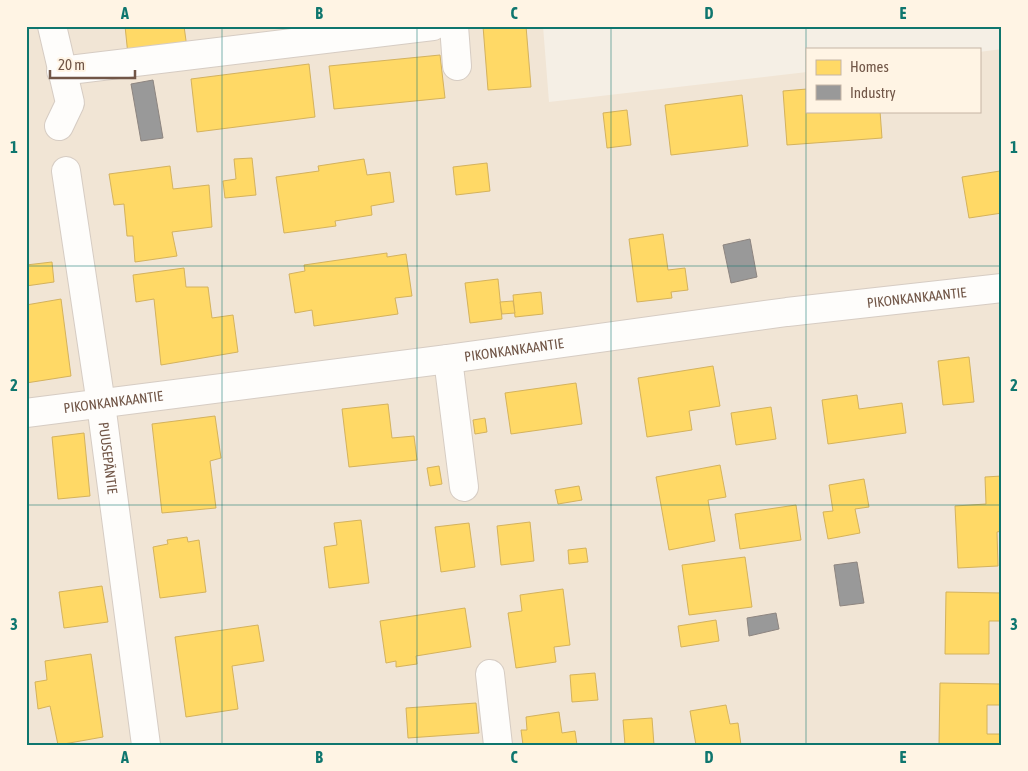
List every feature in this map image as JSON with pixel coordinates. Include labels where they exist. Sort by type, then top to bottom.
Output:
[{"type":"street","points":[[52,26],[70,103],[60,126]]},
{"type":"street","points":[[61,71],[433,26]]},
{"type":"street","points":[[454,26],[456,66]]},
{"type":"street","name":"PUUSEPÄNTIE","points":[[66,171],[101,404],[146,745]]},
{"type":"street","name":"PIKONKANKAANTIE","points":[[26,413],[448,360],[787,312],[1002,288]]},
{"type":"street","points":[[448,360],[464,487]]},
{"type":"street","points":[[490,674],[498,745]]},
{"type":"shaded area","points":[[26,26],[543,26],[549,102],[806,72],[806,112],[980,112],[980,52],[1002,49],[1002,745],[26,745]]},
{"type":"building: Homes","points":[[125,26],[184,26],[187,48],[128,55]]},
{"type":"building: Homes","points":[[483,26],[526,26],[531,87],[488,90]]},
{"type":"building: Homes","points":[[440,55],[445,98],[334,109],[329,66]]},
{"type":"building: Homes","points":[[309,64],[315,117],[197,132],[191,79]]},
{"type":"building: Homes","points":[[806,89],[806,112],[880,112],[882,138],[787,145],[783,91]]},
{"type":"building: Homes","points":[[742,95],[748,146],[671,155],[665,105]]},
{"type":"building: Homes","points":[[627,110],[631,145],[607,148],[603,113]]},
{"type":"building: Homes","points":[[252,158],[256,195],[225,198],[223,181],[236,179],[234,159]]},
{"type":"building: Homes","points":[[364,159],[367,175],[390,172],[394,202],[371,206],[372,215],[335,221],[336,226],[284,233],[276,177],[319,171],[318,166]]},
{"type":"building: Homes","points":[[487,163],[490,191],[456,195],[453,167]]},
{"type":"building: Homes","points":[[170,166],[173,189],[209,185],[212,227],[172,232],[177,256],[135,262],[133,236],[127,236],[124,204],[114,205],[109,174]]},
{"type":"building: Homes","points":[[1000,171],[1002,213],[969,218],[962,177]]},
{"type":"building: Homes","points":[[663,234],[668,270],[685,268],[688,290],[671,292],[672,298],[637,302],[629,239]]},
{"type":"building: Homes","points":[[387,253],[387,257],[406,254],[412,296],[395,298],[398,314],[314,326],[312,310],[295,313],[289,274],[305,271],[304,265]]},
{"type":"building: Homes","points":[[52,262],[54,282],[26,286],[26,265]]},
{"type":"building: Homes","points":[[184,268],[186,287],[208,287],[212,318],[233,315],[238,352],[161,365],[154,299],[136,302],[133,275]]},
{"type":"building: Homes","points":[[498,279],[502,319],[470,323],[465,283]]},
{"type":"building: Homes","points":[[541,292],[543,314],[515,317],[513,295]]},
{"type":"building: Homes","points":[[61,299],[71,376],[26,383],[26,305]]},
{"type":"building: Homes","points":[[513,301],[515,313],[502,314],[500,302]]},
{"type":"building: Homes","points":[[969,357],[974,402],[943,405],[938,361]]},
{"type":"building: Homes","points":[[713,366],[720,406],[689,411],[692,430],[647,437],[638,378]]},
{"type":"building: Homes","points":[[576,383],[582,424],[511,434],[505,393]]},
{"type":"building: Homes","points":[[857,395],[859,409],[902,403],[906,433],[828,444],[822,400]]},
{"type":"building: Homes","points":[[388,404],[392,438],[414,436],[417,460],[349,467],[342,409]]},
{"type":"building: Homes","points":[[771,407],[776,439],[736,445],[731,413]]},
{"type":"building: Homes","points":[[215,416],[221,458],[210,461],[216,508],[162,513],[152,424]]},
{"type":"building: Homes","points":[[485,418],[487,432],[475,434],[473,420]]},
{"type":"building: Homes","points":[[84,433],[90,496],[58,499],[52,437]]},
{"type":"building: Homes","points":[[720,465],[726,497],[708,500],[715,541],[669,550],[656,477]]},
{"type":"building: Homes","points":[[439,466],[442,484],[430,486],[427,468]]},
{"type":"building: Homes","points":[[1002,476],[1002,531],[997,532],[998,566],[958,568],[955,506],[986,504],[985,477]]},
{"type":"building: Homes","points":[[864,479],[869,507],[855,509],[860,533],[828,539],[823,512],[833,511],[829,485]]},
{"type":"building: Homes","points":[[579,486],[582,500],[558,504],[555,490]]},
{"type":"building: Homes","points":[[796,505],[801,540],[740,549],[735,514]]},
{"type":"building: Homes","points":[[361,520],[369,583],[329,588],[324,547],[337,545],[334,523]]},
{"type":"building: Homes","points":[[530,522],[534,561],[501,565],[497,526]]},
{"type":"building: Homes","points":[[469,523],[475,567],[441,572],[435,527]]},
{"type":"building: Homes","points":[[187,537],[188,542],[199,540],[206,592],[160,598],[153,547],[168,544],[167,540]]},
{"type":"building: Homes","points":[[586,548],[588,562],[569,564],[568,550]]},
{"type":"building: Homes","points":[[745,557],[752,607],[689,615],[682,565]]},
{"type":"building: Homes","points":[[102,586],[108,622],[64,628],[59,592]]},
{"type":"building: Homes","points":[[563,589],[570,645],[554,647],[556,662],[516,668],[508,613],[522,611],[520,595]]},
{"type":"building: Homes","points":[[946,592],[1002,593],[1002,621],[989,621],[989,654],[945,654]]},
{"type":"building: Homes","points":[[465,608],[471,647],[416,656],[417,664],[396,667],[396,661],[386,663],[380,621]]},
{"type":"building: Homes","points":[[716,620],[719,641],[681,647],[678,626]]},
{"type":"building: Homes","points":[[258,625],[264,661],[232,666],[238,709],[186,717],[175,637]]},
{"type":"building: Homes","points":[[91,654],[103,737],[58,745],[50,706],[38,709],[35,682],[47,680],[45,661]]},
{"type":"building: Homes","points":[[595,673],[598,700],[572,702],[570,675]]},
{"type":"building: Homes","points":[[940,683],[1002,684],[1002,705],[987,705],[987,734],[1002,734],[1002,745],[939,745]]},
{"type":"building: Homes","points":[[476,703],[479,733],[408,738],[406,708]]},
{"type":"building: Homes","points":[[726,705],[730,724],[738,723],[741,745],[696,745],[690,711]]},
{"type":"building: Homes","points":[[559,712],[562,733],[575,731],[577,745],[523,745],[521,730],[527,730],[526,717]]},
{"type":"building: Homes","points":[[652,718],[654,745],[625,745],[623,720]]},
{"type":"building: Industry","points":[[153,80],[163,138],[141,141],[131,84]]},
{"type":"building: Industry","points":[[750,239],[757,277],[731,283],[723,245]]},
{"type":"building: Industry","points":[[857,562],[864,603],[840,606],[834,565]]},
{"type":"building: Industry","points":[[776,613],[779,629],[749,636],[747,618]]}]
